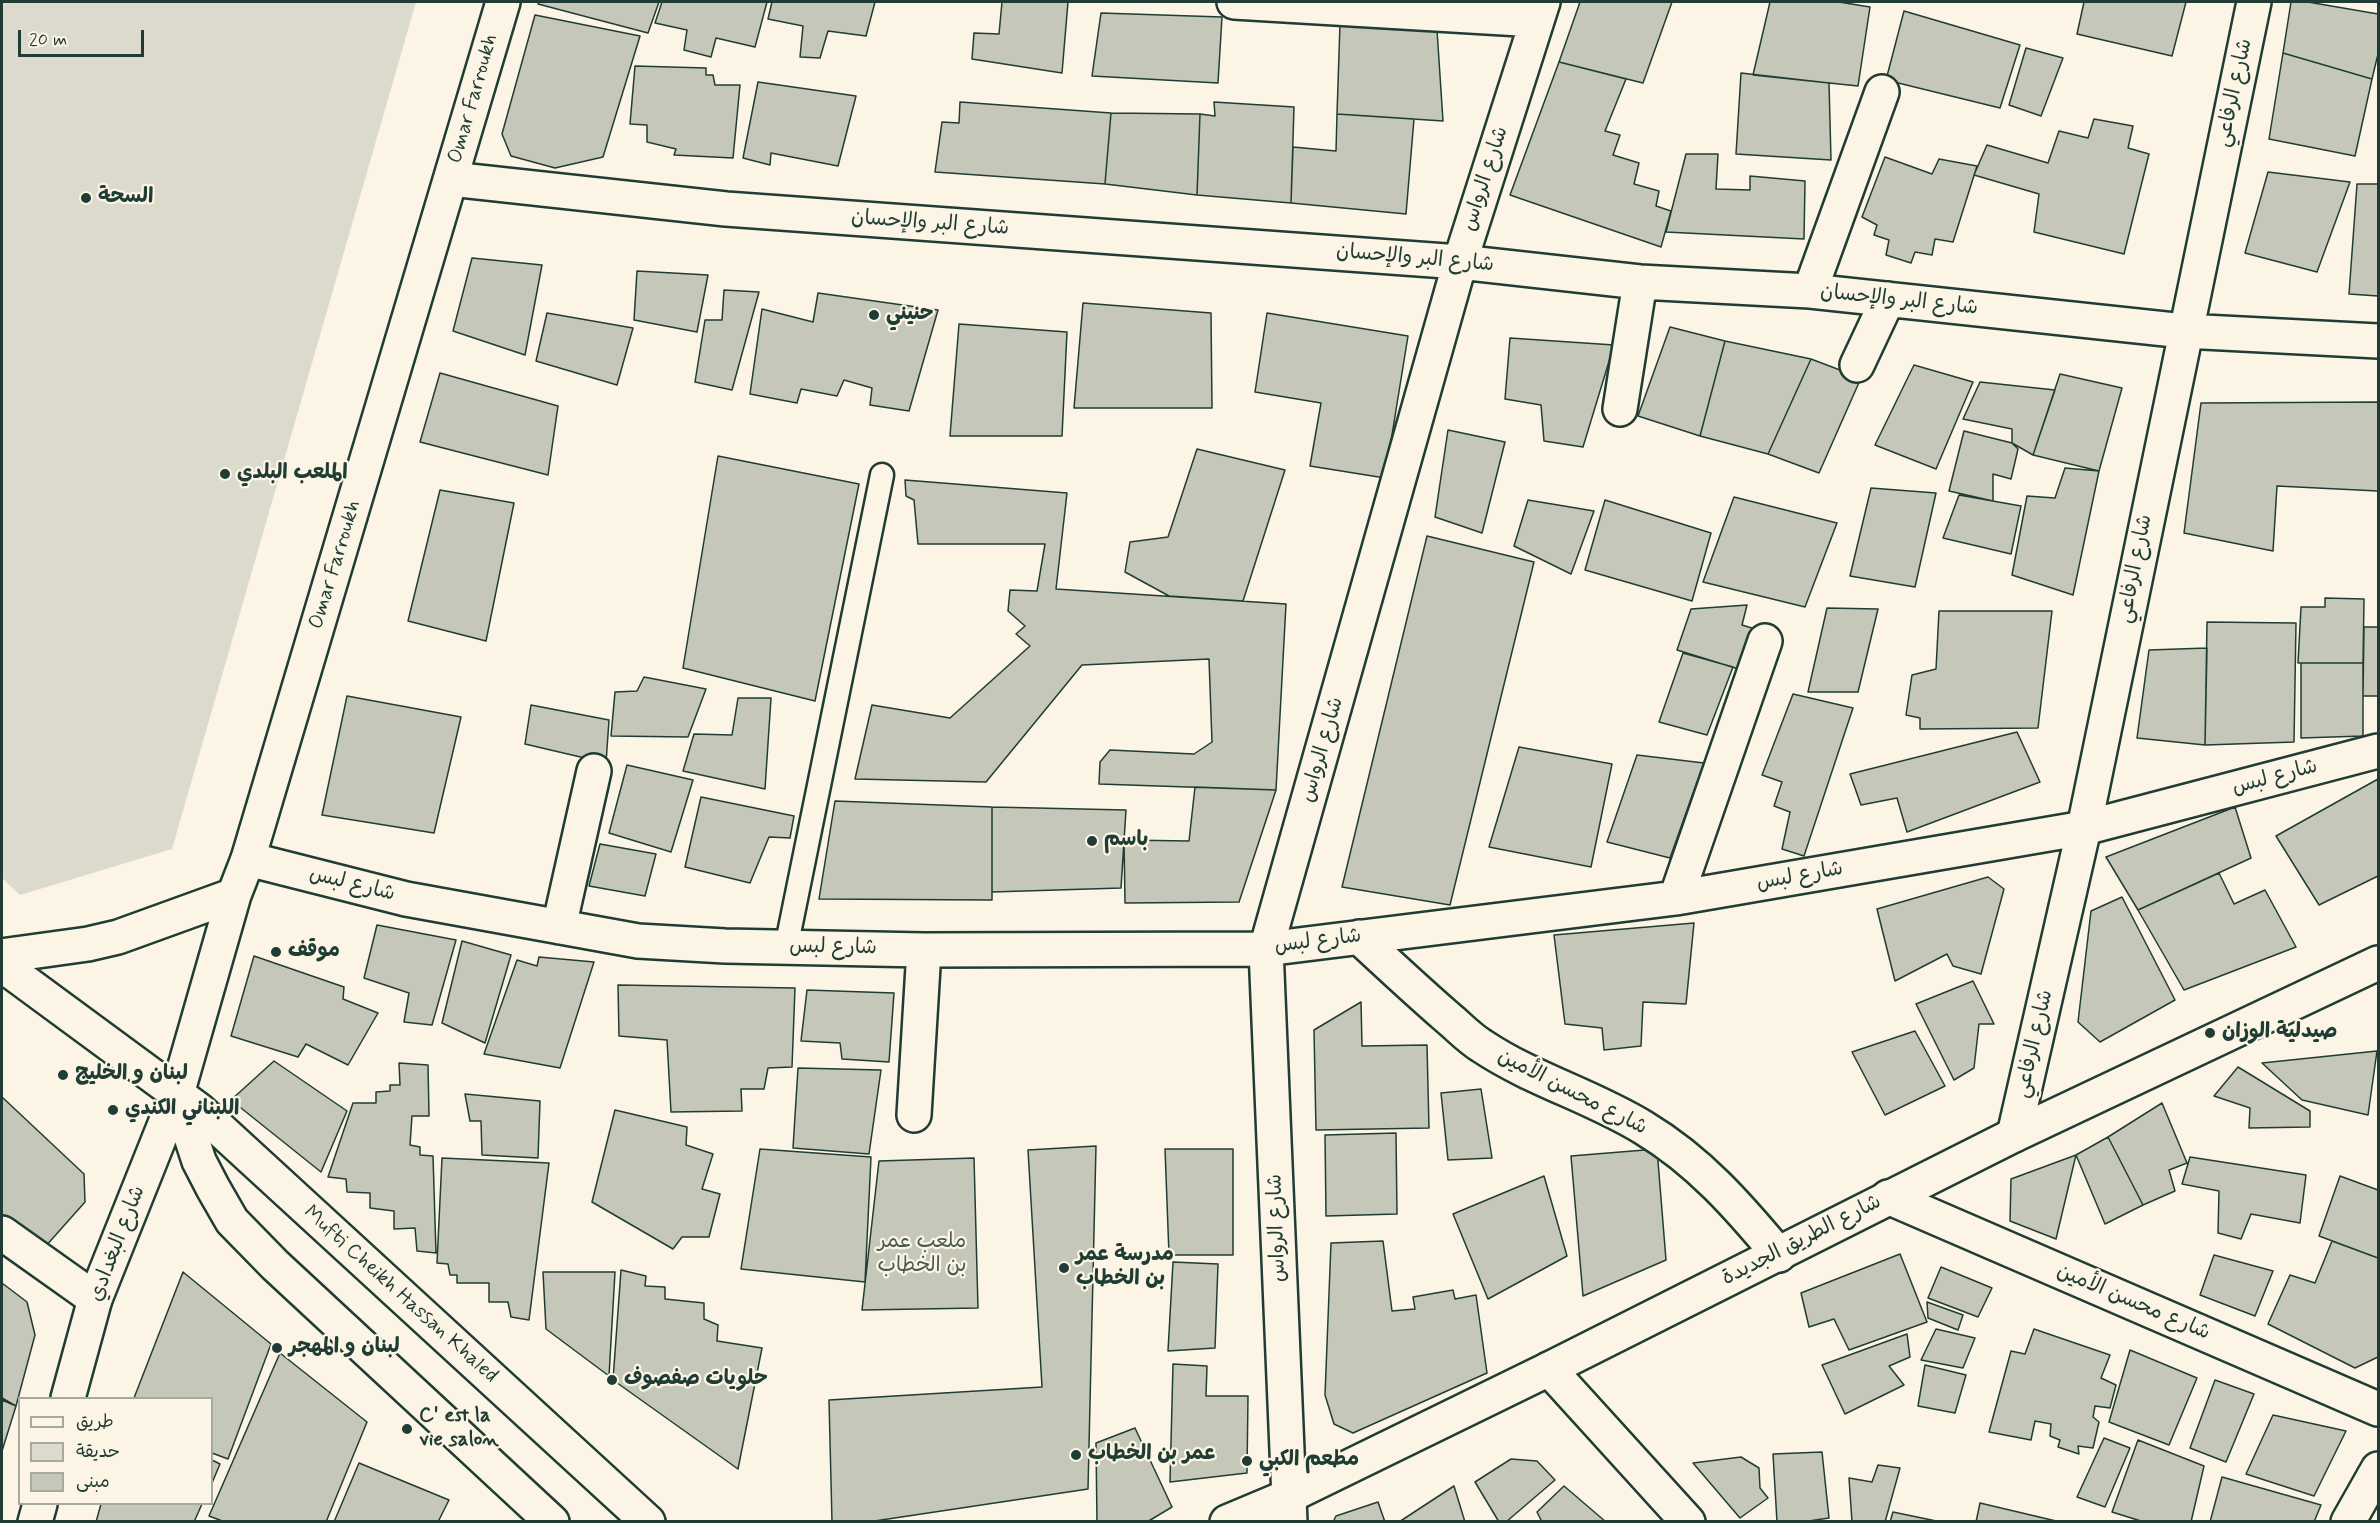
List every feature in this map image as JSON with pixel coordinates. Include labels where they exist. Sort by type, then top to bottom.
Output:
[{"type":"street","name":"Omar Farroukh","points":[[177,1094],[234,895],[248,859],[503,2]]},
{"type":"street","points":[[1234,2],[1540,11]]},
{"type":"street","name":"شارع الرفاعي","points":[[2014,1135],[2084,828],[2184,331],[2254,2]]},
{"type":"street","name":"شارع الرواس","points":[[1290,1509],[1266,949],[1460,262],[1540,11]]},
{"type":"street","points":[[1810,291],[1882,92]]},
{"type":"street","name":"شارع البر والإحسان","points":[[451,179],[748,211],[1460,262],[1640,282],[1810,291],[2184,331],[2379,341]]},
{"type":"street","points":[[1620,409],[1640,282]]},
{"type":"street","points":[[1857,365],[1888,299]]},
{"type":"street","points":[[1676,898],[1765,641]]},
{"type":"street","name":"شارع لبس","points":[[248,859],[406,899],[638,941],[786,948],[924,950],[1266,949],[1676,898],[2084,828],[2379,751]]},
{"type":"street","points":[[559,927],[594,771]]},
{"type":"street","points":[[2,956],[88,944],[118,937],[234,895]]},
{"type":"street","name":"شارع محسن الأمين","points":[[1359,937],[1411,986],[1481,1045],[1541,1080],[1599,1105],[1644,1128],[1698,1166],[1730,1197],[1779,1255]]},
{"type":"street","points":[[914,1114],[924,950]]},
{"type":"street","name":"شارع الطريق الجديدة","points":[[1227,1521],[1290,1509],[1549,1369],[1779,1255],[1888,1197],[2379,963]]},
{"type":"street","name":"Mufti Cheikh Hassan Khaled","points":[[2,965],[199,1110],[648,1521]]},
{"type":"street","points":[[177,1094],[200,1161],[232,1221],[275,1264],[552,1521]]},
{"type":"street","name":"شارع البغدادي","points":[[68,1397],[95,1299],[177,1094]]},
{"type":"street","name":"شارع محسن الأمين","points":[[1888,1197],[2379,1409]]},
{"type":"street","points":[[2,1233],[95,1299]]},
{"type":"street","points":[[1549,1369],[1688,1521]]},
{"type":"street","points":[[2348,1521],[2379,1469]]},
{"type":"street","points":[[35,1521],[39,1505]]},
{"type":"lane","points":[[786,948],[882,475]]},
{"type":"green space","points":[[2,2],[416,2],[172,849],[20,895],[2,878]]},
{"type":"building","points":[[539,2],[659,2],[648,33],[538,4]]},
{"type":"building","points":[[662,2],[767,2],[755,47],[716,38],[711,57],[684,50],[687,30],[655,23]]},
{"type":"building","points":[[772,2],[875,2],[866,36],[828,31],[820,58],[800,57],[803,26],[768,19]]},
{"type":"building","points":[[1002,2],[1068,2],[1062,73],[972,59],[974,33],[999,34]]},
{"type":"building","points":[[1580,2],[1672,2],[1643,83],[1559,62]]},
{"type":"building","points":[[1770,2],[1839,2],[1870,7],[1858,86],[1753,75]]},
{"type":"building","points":[[2084,2],[2186,2],[2172,56],[2077,34]]},
{"type":"building","points":[[2291,2],[2308,2],[2378,14],[2378,54],[2372,79],[2283,53]]},
{"type":"building","points":[[1904,11],[2020,45],[2000,108],[1886,80]]},
{"type":"building","points":[[1101,13],[1222,17],[1218,83],[1092,76]]},
{"type":"building","points":[[535,15],[640,36],[603,157],[555,168],[511,156],[502,134]]},
{"type":"building","points":[[1340,24],[1437,30],[1443,121],[1337,114]]},
{"type":"building","points":[[2026,48],[2063,58],[2041,116],[2009,105]]},
{"type":"building","points":[[2283,53],[2372,79],[2355,156],[2269,139]]},
{"type":"building","points":[[1559,62],[1626,79],[1605,131],[1620,135],[1613,155],[1639,163],[1634,184],[1659,191],[1656,206],[1671,211],[1661,247],[1510,195]]},
{"type":"building","points":[[635,66],[706,68],[706,75],[713,75],[715,85],[740,85],[733,158],[674,155],[676,149],[647,142],[647,125],[630,124]]},
{"type":"building","points":[[1741,73],[1829,83],[1831,160],[1736,154]]},
{"type":"building","points":[[758,82],[856,96],[838,166],[771,153],[770,165],[743,158]]},
{"type":"building","points":[[960,102],[1111,113],[1105,184],[935,172],[942,122],[959,123]]},
{"type":"building","points":[[1214,102],[1294,107],[1291,203],[1197,195],[1200,114],[1215,116]]},
{"type":"building","points":[[1111,113],[1200,114],[1197,195],[1105,184]]},
{"type":"building","points":[[1337,114],[1414,119],[1406,214],[1291,203],[1293,147],[1336,151]]},
{"type":"building","points":[[2094,119],[2133,126],[2128,148],[2149,154],[2124,254],[2034,232],[2039,194],[1974,175],[1987,145],[2048,163],[2059,131],[2088,138]]},
{"type":"building","points":[[1686,154],[1718,154],[1716,189],[1750,190],[1750,176],[1805,181],[1804,239],[1666,232]]},
{"type":"building","points":[[1885,157],[1932,174],[1939,159],[1977,166],[1953,242],[1935,239],[1932,255],[1915,252],[1911,263],[1886,255],[1889,240],[1874,235],[1877,225],[1862,217]]},
{"type":"building","points":[[2268,172],[2350,182],[2317,272],[2245,253]]},
{"type":"building","points":[[2357,184],[2378,184],[2378,296],[2349,294]]},
{"type":"building","points":[[472,258],[542,265],[525,355],[453,331]]},
{"type":"building","points":[[637,271],[708,275],[697,332],[634,320]]},
{"type":"building","points":[[724,290],[759,292],[732,390],[695,382],[705,320],[722,320]]},
{"type":"building","points":[[818,293],[938,310],[909,411],[870,405],[872,388],[844,380],[837,396],[801,389],[797,403],[750,394],[762,309],[813,322]]},
{"type":"building","points":[[1083,303],[1211,313],[1212,408],[1074,408]]},
{"type":"building","points":[[547,313],[633,328],[617,385],[536,361]]},
{"type":"building","points":[[1267,313],[1408,336],[1385,478],[1310,466],[1321,403],[1255,392]]},
{"type":"building","points":[[959,324],[1067,332],[1062,436],[950,436]]},
{"type":"building","points":[[1670,327],[1725,341],[1700,436],[1638,416]]},
{"type":"building","points":[[1510,338],[1614,345],[1583,447],[1544,441],[1541,405],[1505,399]]},
{"type":"building","points":[[1725,341],[1811,359],[1768,454],[1700,436]]},
{"type":"building","points":[[1811,359],[1861,378],[1819,473],[1768,454]]},
{"type":"building","points":[[1914,365],[1973,382],[1936,469],[1875,445]]},
{"type":"building","points":[[440,373],[558,406],[548,475],[420,442]]},
{"type":"building","points":[[2060,374],[2122,388],[2099,471],[2033,455]]},
{"type":"building","points":[[1980,382],[2055,390],[2033,455],[2012,443],[2012,429],[1963,419]]},
{"type":"building","points":[[2378,402],[2378,491],[2277,486],[2273,551],[2184,533],[2201,403]]},
{"type":"building","points":[[1448,430],[1505,442],[1482,533],[1435,517]]},
{"type":"building","points":[[1964,431],[2012,443],[2018,449],[2011,479],[1993,474],[1993,501],[1949,491]]},
{"type":"building","points":[[1197,449],[1285,470],[1243,601],[1169,596],[1125,572],[1130,542],[1168,537]]},
{"type":"building","points":[[718,456],[859,484],[815,701],[683,668]]},
{"type":"building","points":[[2065,468],[2099,471],[2073,595],[2012,575],[2027,496],[2055,498]]},
{"type":"building","points":[[905,480],[1067,493],[1056,589],[1286,604],[1276,790],[1099,784],[1100,762],[1110,750],[1194,754],[1212,742],[1209,659],[1082,665],[986,782],[855,779],[872,705],[950,718],[1030,646],[1016,634],[1025,626],[1008,611],[1010,590],[1037,591],[1045,544],[918,544],[914,500],[906,496]]},
{"type":"building","points":[[1871,488],[1936,493],[1915,587],[1850,576]]},
{"type":"building","points":[[440,490],[514,503],[486,641],[408,621]]},
{"type":"building","points":[[1959,495],[2021,506],[2011,554],[1943,538]]},
{"type":"building","points":[[1734,497],[1837,523],[1805,607],[1703,582]]},
{"type":"building","points":[[1528,500],[1594,511],[1571,574],[1514,546]]},
{"type":"building","points":[[1605,500],[1711,533],[1692,601],[1585,570]]},
{"type":"building","points":[[1427,536],[1534,562],[1450,905],[1342,887]]},
{"type":"building","points":[[2325,598],[2364,599],[2363,663],[2298,663],[2301,607],[2325,607]]},
{"type":"building","points":[[1747,605],[1742,625],[1765,632],[1745,671],[1677,650],[1691,609]]},
{"type":"building","points":[[1827,608],[1878,609],[1858,692],[1808,692]]},
{"type":"building","points":[[1939,611],[2052,611],[2038,728],[1920,729],[1920,718],[1906,715],[1912,675],[1936,669]]},
{"type":"building","points":[[2207,622],[2296,623],[2294,742],[2205,745]]},
{"type":"building","points":[[2364,627],[2378,627],[2378,696],[2363,696]]},
{"type":"building","points":[[2207,648],[2205,745],[2137,738],[2149,650]]},
{"type":"building","points":[[1683,653],[1733,667],[1707,735],[1659,722]]},
{"type":"building","points":[[2301,663],[2363,663],[2363,736],[2301,738]]},
{"type":"building","points":[[644,677],[706,689],[688,737],[611,736],[615,692],[637,691]]},
{"type":"building","points":[[1793,694],[1853,708],[1804,856],[1782,849],[1790,812],[1774,806],[1782,782],[1762,775]]},
{"type":"building","points":[[347,696],[461,717],[434,833],[322,815]]},
{"type":"building","points":[[738,698],[771,698],[765,789],[683,771],[694,734],[732,735]]},
{"type":"building","points":[[531,705],[609,720],[606,763],[525,744]]},
{"type":"building","points":[[2017,732],[2040,782],[1907,832],[1897,798],[1861,805],[1850,774]]},
{"type":"building","points":[[1519,747],[1612,764],[1591,867],[1489,847]]},
{"type":"building","points":[[1637,755],[1704,763],[1670,858],[1607,842]]},
{"type":"building","points":[[627,765],[693,780],[671,852],[609,833]]},
{"type":"building","points":[[2378,779],[2378,876],[2319,905],[2276,836]]},
{"type":"building","points":[[1195,787],[1276,790],[1239,902],[1125,903],[1124,840],[1189,841]]},
{"type":"building","points":[[701,797],[794,816],[790,838],[769,837],[750,883],[685,867]]},
{"type":"building","points":[[835,801],[992,807],[992,900],[819,899]]},
{"type":"building","points":[[992,807],[1126,810],[1121,888],[992,892]]},
{"type":"building","points":[[2235,807],[2251,858],[2138,910],[2106,857]]},
{"type":"building","points":[[600,844],[656,854],[645,896],[589,886]]},
{"type":"building","points":[[2219,873],[2234,904],[2265,890],[2296,947],[2184,990],[2138,910]]},
{"type":"building","points":[[1988,877],[2004,889],[1981,974],[1953,966],[1947,954],[1895,981],[1877,909]]},
{"type":"building","points":[[2122,897],[2175,1000],[2100,1042],[2078,1022],[2091,911]]},
{"type":"building","points":[[1694,923],[1686,1004],[1643,1002],[1641,1046],[1604,1050],[1602,1028],[1565,1024],[1554,935]]},
{"type":"building","points":[[377,925],[456,940],[432,1025],[404,1022],[409,993],[364,978]]},
{"type":"building","points":[[462,941],[511,955],[485,1043],[442,1023]]},
{"type":"building","points":[[254,956],[344,987],[343,999],[378,1013],[348,1065],[306,1044],[298,1057],[231,1036]]},
{"type":"building","points":[[539,957],[594,962],[560,1068],[484,1054],[517,960],[537,966]]},
{"type":"building","points":[[1973,981],[1994,1024],[1979,1024],[1974,1068],[1954,1080],[1916,1004]]},
{"type":"building","points":[[618,985],[795,988],[792,1067],[768,1068],[764,1089],[741,1089],[742,1111],[671,1112],[667,1040],[619,1036]]},
{"type":"building","points":[[807,990],[894,993],[889,1062],[842,1059],[840,1043],[801,1041]]},
{"type":"building","points":[[1361,1002],[1362,1046],[1427,1045],[1429,1128],[1316,1130],[1314,1030]]},
{"type":"building","points":[[1915,1031],[1945,1086],[1885,1115],[1852,1052]]},
{"type":"building","points":[[2377,1051],[2368,1115],[2302,1100],[2262,1063]]},
{"type":"building","points":[[274,1061],[347,1111],[321,1172],[231,1100]]},
{"type":"building","points":[[399,1063],[428,1065],[429,1116],[412,1116],[410,1145],[420,1147],[420,1155],[433,1156],[436,1253],[417,1251],[415,1228],[394,1229],[394,1211],[370,1208],[370,1193],[347,1192],[346,1179],[328,1177],[353,1103],[376,1103],[376,1092],[390,1091],[390,1085],[400,1085]]},
{"type":"building","points":[[2238,1067],[2310,1111],[2310,1127],[2249,1128],[2250,1108],[2214,1096]]},
{"type":"building","points":[[798,1068],[881,1070],[869,1154],[793,1148]]},
{"type":"building","points":[[1481,1089],[1492,1158],[1448,1160],[1441,1093]]},
{"type":"building","points":[[465,1094],[540,1101],[538,1158],[482,1155],[481,1121],[470,1121]]},
{"type":"building","points":[[2,1097],[84,1174],[85,1202],[45,1247],[2,1214]]},
{"type":"building","points":[[2162,1103],[2187,1163],[2169,1170],[2175,1191],[2143,1205],[2108,1137]]},
{"type":"building","points":[[615,1110],[687,1127],[686,1145],[713,1154],[702,1189],[720,1194],[709,1237],[682,1237],[673,1249],[592,1202]]},
{"type":"building","points":[[1396,1133],[1397,1214],[1326,1216],[1325,1135]]},
{"type":"building","points":[[2108,1137],[2143,1205],[2105,1224],[2076,1155]]},
{"type":"building","name":"مدرسة عمر بن الخطاب","points":[[1096,1146],[1088,1489],[868,1522],[832,1522],[829,1400],[1042,1387],[1028,1150]]},
{"type":"building","points":[[760,1149],[871,1157],[865,1282],[741,1269]]},
{"type":"building","points":[[1165,1149],[1233,1149],[1233,1255],[1169,1255]]},
{"type":"building","points":[[1657,1149],[1666,1260],[1583,1296],[1571,1156]]},
{"type":"building","points":[[2076,1155],[2056,1239],[2010,1221],[2011,1179]]},
{"type":"building","points":[[2190,1157],[2306,1175],[2300,1223],[2251,1214],[2241,1239],[2218,1233],[2219,1191],[2182,1184]]},
{"type":"building","points":[[442,1158],[549,1163],[529,1320],[511,1317],[508,1302],[489,1302],[489,1283],[457,1283],[457,1275],[450,1275],[448,1264],[437,1263]]},
{"type":"building","name":"ملعب عمر بن الخطاب","points":[[974,1158],[978,1308],[862,1310],[879,1161]]},
{"type":"building","points":[[1544,1176],[1567,1256],[1488,1299],[1453,1214]]},
{"type":"building","points":[[2340,1176],[2378,1190],[2378,1258],[2319,1236]]},
{"type":"building","points":[[1383,1241],[1392,1311],[1415,1309],[1413,1297],[1453,1290],[1455,1299],[1476,1295],[1487,1373],[1353,1433],[1334,1424],[1325,1395],[1331,1243]]},
{"type":"building","points":[[2332,1241],[2378,1258],[2378,1357],[2355,1368],[2268,1324],[2290,1275],[2315,1283]]},
{"type":"building","points":[[1900,1254],[1927,1322],[1849,1350],[1834,1319],[1809,1327],[1801,1293]]},
{"type":"building","points":[[2214,1255],[2273,1271],[2255,1316],[2200,1295]]},
{"type":"building","points":[[1173,1262],[1218,1264],[1215,1348],[1168,1351]]},
{"type":"building","points":[[1941,1267],[1992,1288],[1978,1317],[1928,1298]]},
{"type":"building","points":[[621,1270],[646,1276],[645,1286],[665,1287],[665,1299],[704,1303],[704,1319],[718,1325],[717,1341],[762,1348],[738,1469],[613,1380]]},
{"type":"building","points":[[183,1272],[271,1344],[228,1459],[213,1453],[213,1397],[134,1397]]},
{"type":"building","points":[[543,1272],[615,1272],[609,1376],[546,1329]]},
{"type":"building","points":[[2,1283],[27,1302],[35,1335],[16,1406],[2,1398]]},
{"type":"building","points":[[1927,1302],[1963,1315],[1958,1330],[1928,1318]]},
{"type":"building","points":[[1936,1329],[1975,1338],[1963,1368],[1921,1360]]},
{"type":"building","points":[[2034,1329],[2110,1355],[2101,1378],[2116,1385],[2110,1408],[2095,1406],[2093,1417],[2099,1422],[2093,1448],[2078,1446],[2079,1454],[2058,1447],[2060,1440],[2050,1436],[2051,1424],[2035,1421],[2031,1440],[1989,1432],[2011,1351],[2025,1354]]},
{"type":"building","points":[[1907,1334],[1910,1357],[1889,1366],[1904,1385],[1845,1414],[1822,1365]]},
{"type":"building","points":[[2130,1350],[2197,1378],[2169,1445],[2109,1422]]},
{"type":"building","points":[[280,1353],[367,1422],[326,1522],[225,1522],[209,1516]]},
{"type":"building","points":[[1173,1364],[1207,1366],[1206,1396],[1248,1396],[1247,1473],[1170,1482]]},
{"type":"building","points":[[1925,1365],[1966,1375],[1955,1413],[1918,1406]]},
{"type":"building","points":[[2215,1380],[2254,1394],[2226,1462],[2190,1448]]},
{"type":"building","points":[[2,1400],[16,1406],[2,1451]]},
{"type":"building","points":[[2273,1415],[2346,1431],[2314,1496],[2246,1474]]},
{"type":"building","points":[[1135,1428],[1172,1507],[1147,1522],[1097,1522],[1096,1443]]},
{"type":"building","points":[[2104,1438],[2130,1448],[2105,1507],[2077,1497]]},
{"type":"building","points":[[2138,1440],[2204,1466],[2191,1522],[2144,1522],[2112,1512]]},
{"type":"building","points":[[1822,1452],[1829,1518],[1802,1522],[1777,1522],[1773,1454]]},
{"type":"building","points":[[1741,1457],[1759,1468],[1760,1488],[1768,1498],[1740,1518],[1693,1463]]},
{"type":"building","points":[[1511,1459],[1537,1461],[1555,1480],[1506,1522],[1499,1522],[1475,1482]]},
{"type":"building","points":[[213,1460],[220,1464],[213,1481]]},
{"type":"building","points":[[359,1463],[449,1500],[438,1522],[334,1522]]},
{"type":"building","points":[[1878,1465],[1900,1468],[1885,1522],[1852,1522],[1849,1478],[1872,1482]]},
{"type":"building","points":[[2222,1477],[2321,1505],[2314,1522],[2210,1522]]},
{"type":"building","points":[[1454,1486],[1465,1522],[1399,1522]]},
{"type":"building","points":[[1564,1486],[1606,1522],[1542,1522],[1537,1512]]},
{"type":"building","points":[[1378,1502],[1385,1522],[1333,1522],[1336,1516]]},
{"type":"building","points":[[1980,1503],[2056,1521],[1976,1522]]},
{"type":"building","points":[[101,1505],[202,1505],[194,1522],[96,1522]]},
{"type":"building","points":[[1893,1512],[1941,1522],[1890,1522]]},
{"type":"place","name":"السحة","points":[[86,198]]},
{"type":"place","name":"حنيني","points":[[874,315]]},
{"type":"place","name":"الملعب البلدي","points":[[225,474]]},
{"type":"place","name":"باسم","points":[[1092,841]]},
{"type":"place","name":"موقف","points":[[276,952]]},
{"type":"place","name":"صيدلية الوزان","points":[[2210,1033]]},
{"type":"place","name":"لبنان و الخليج","points":[[63,1075]]},
{"type":"place","name":"اللبناني الكندي","points":[[113,1110]]},
{"type":"place","name":"مدرسة عمر بن الخطاب","points":[[1064,1268]]},
{"type":"place","name":"لبنان و المهجر","points":[[277,1348]]},
{"type":"place","name":"حلويات صفصوف","points":[[612,1380]]},
{"type":"place","name":"C' est la vie salon","points":[[407,1429]]},
{"type":"place","name":"عمر بن الخطاب","points":[[1076,1455]]},
{"type":"place","name":"مطعم الكبي","points":[[1247,1461]]}]
